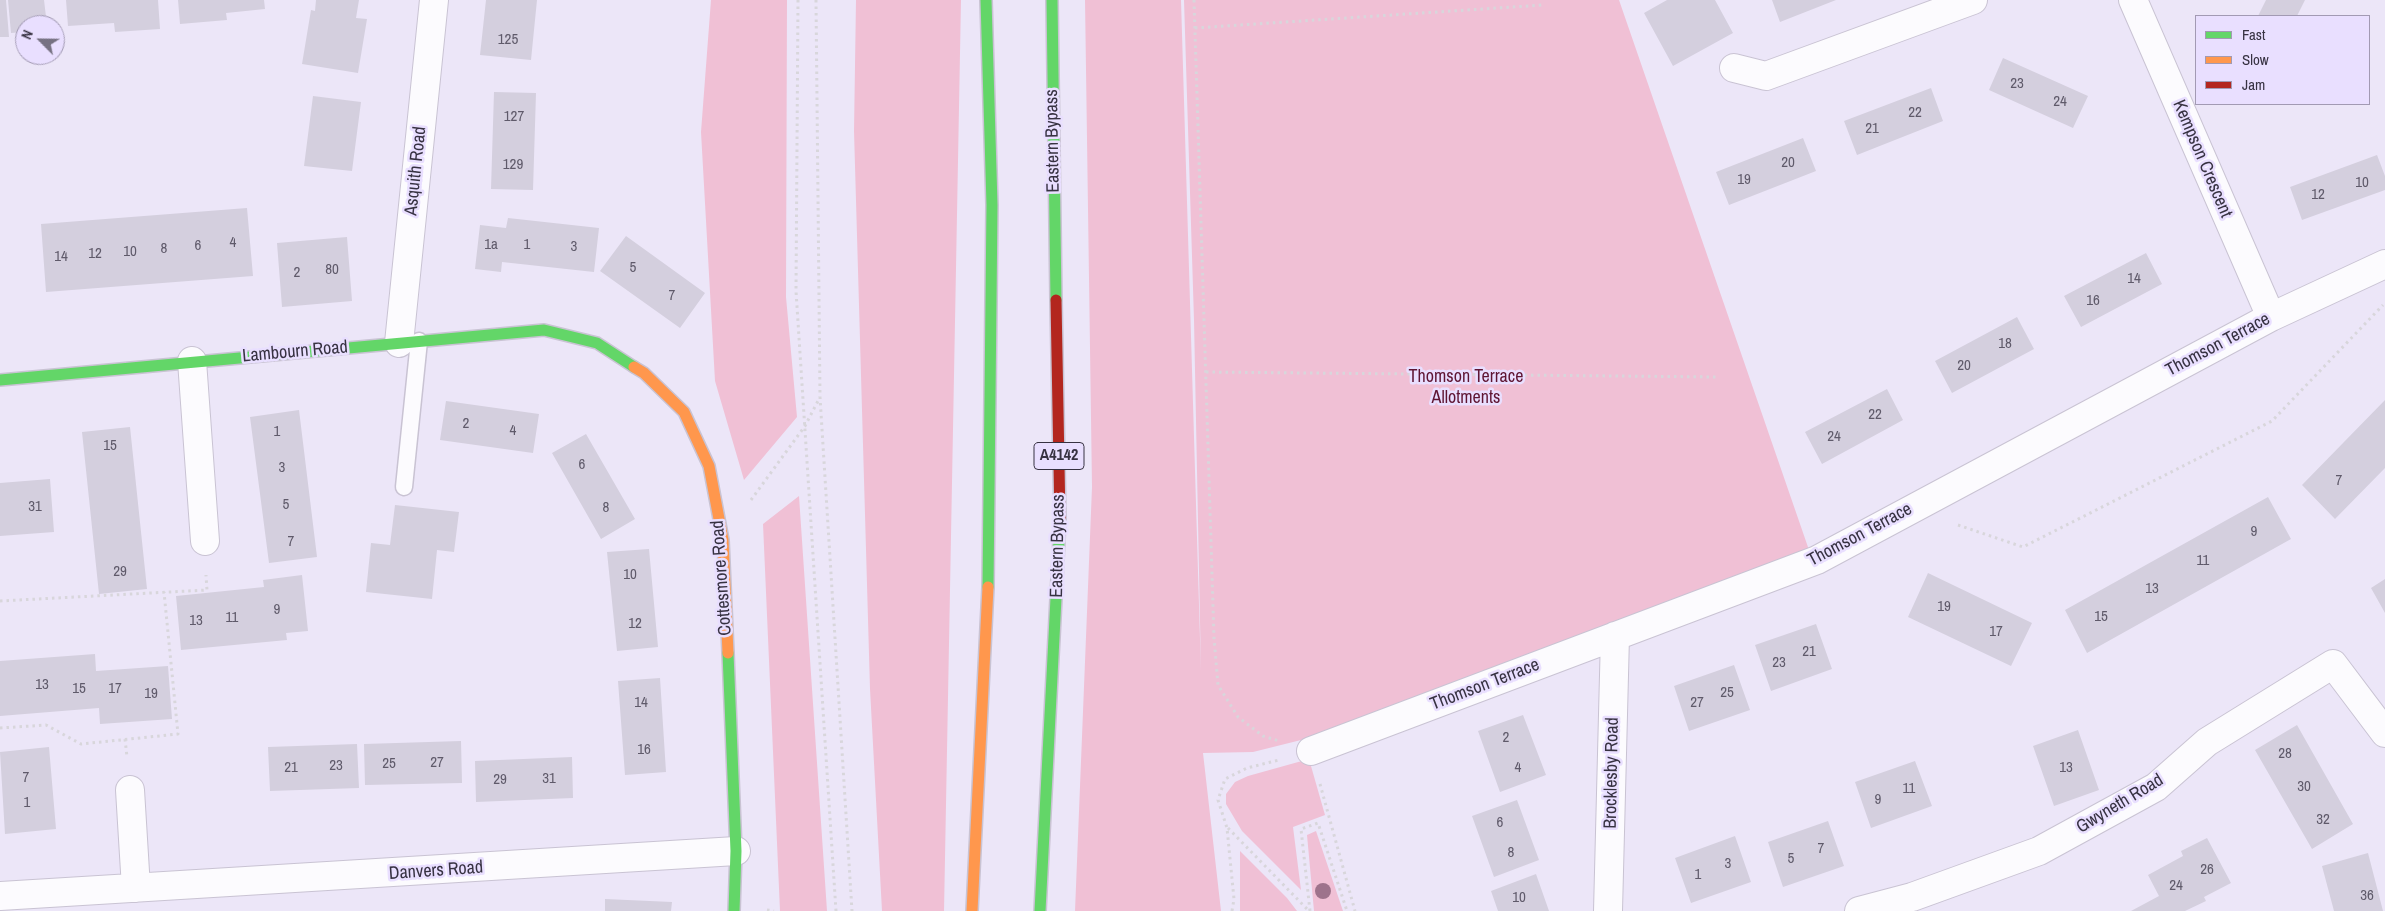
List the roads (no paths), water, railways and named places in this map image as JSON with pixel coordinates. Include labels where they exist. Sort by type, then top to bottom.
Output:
[{"type":"main road","points":[[972,911],[989,560],[992,205],[986,0]]},
{"type":"main road","name":"Eastern Bypass","points":[[1040,911],[1060,533],[1052,0]]},
{"type":"main road","name":"Cottesmore Road","points":[[409,342],[544,330],[597,343],[644,373],[684,412],[709,466],[723,540],[736,851],[734,911]]},
{"type":"main road","name":"Lambourn Road","points":[[0,380],[409,342]]},
{"type":"street","name":"Asquith Road","points":[[409,342],[434,0]]},
{"type":"street","points":[[1734,68],[1766,76],[1972,0]]},
{"type":"street","name":"Kempson Crescent","points":[[2133,0],[2271,317]]},
{"type":"street","name":"Thomson Terrace","points":[[1311,751],[1817,560],[2271,317],[2385,264]]},
{"type":"street","points":[[192,361],[205,541]]},
{"type":"street","name":"Brocklesby Road","points":[[1608,911],[1615,636]]},
{"type":"street","name":"Gwyneth Road","points":[[1859,911],[1912,897],[2039,851],[2156,787],[2206,742],[2333,664],[2385,733]]},
{"type":"street","points":[[130,790],[136,888]]},
{"type":"street","name":"Danvers Road","points":[[0,896],[736,851]]},
{"type":"lane","points":[[404,487],[409,342]]},
{"type":"park label","name":"Thomson Terrace Allotments","points":[[1466,387]]}]
